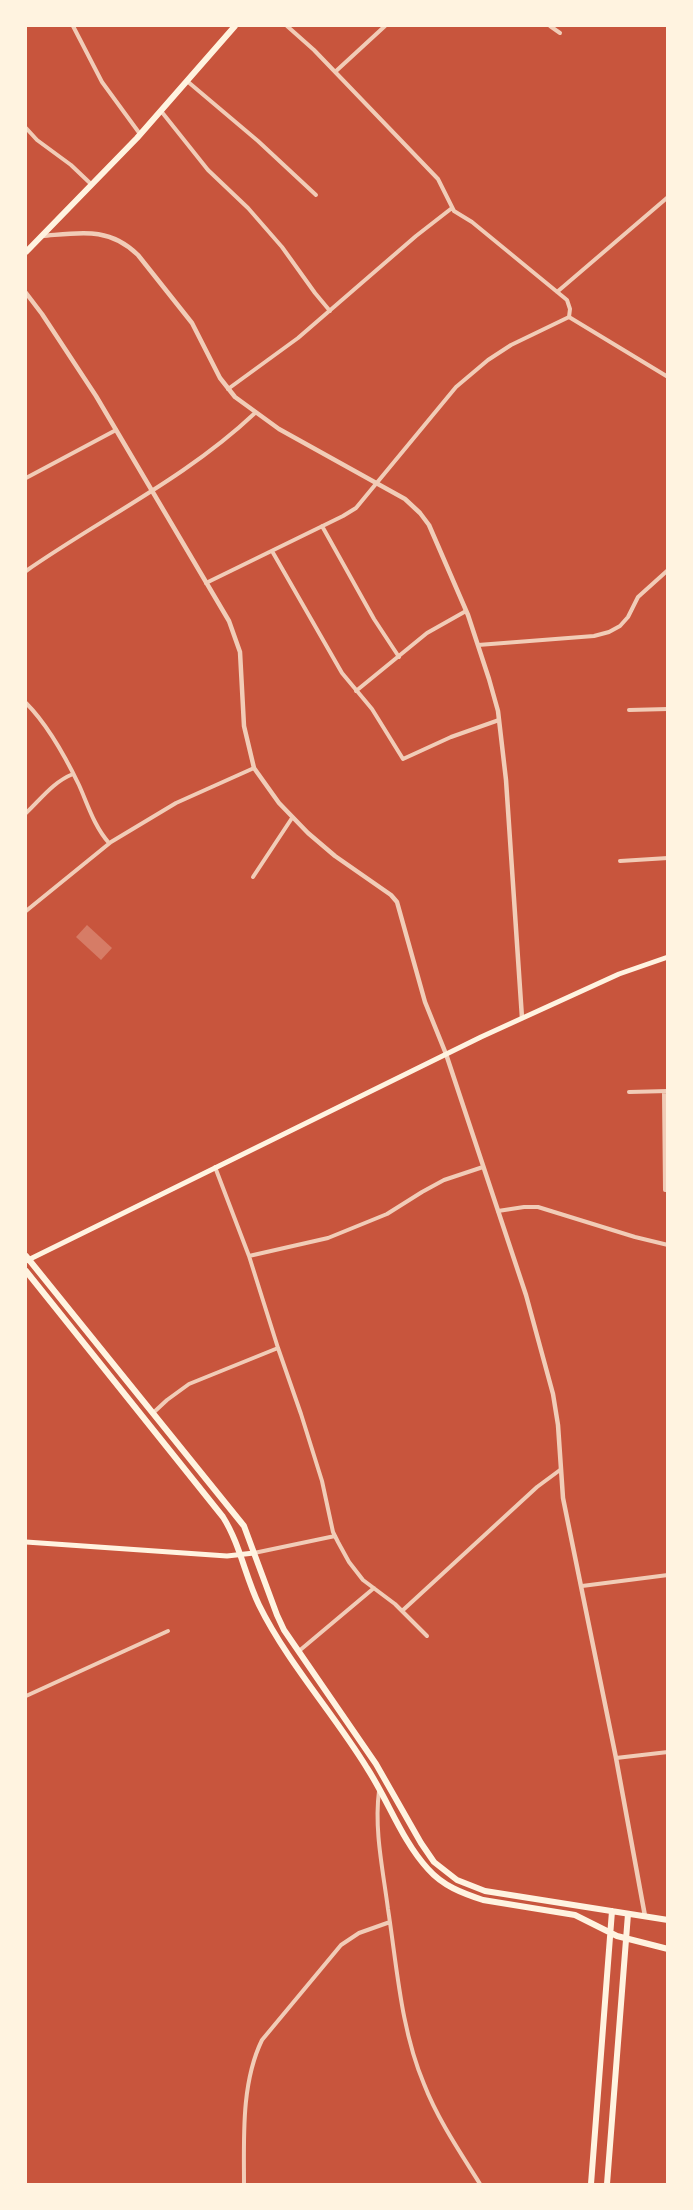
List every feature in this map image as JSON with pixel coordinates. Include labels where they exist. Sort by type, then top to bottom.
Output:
[{"type":"highway","points":[[26,252],[140,135],[235,26]]},
{"type":"highway","points":[[26,1259],[244,1526],[284,1630],[376,1764],[421,1843],[441,1869],[457,1880],[485,1891],[668,1920]]},
{"type":"highway","points":[[26,1271],[223,1517],[233,1533],[258,1604],[276,1636],[338,1724],[427,1868],[443,1883],[483,1900],[575,1915],[626,1939],[668,1948]]},
{"type":"highway","points":[[591,2184],[612,1911]]},
{"type":"highway","points":[[607,2184],[628,1914]]},
{"type":"main road","points":[[26,1259],[522,1018],[619,974],[668,957]]},
{"type":"main road","points":[[26,1542],[227,1556],[254,1553]]},
{"type":"street","points":[[73,26],[102,82],[140,135]]},
{"type":"street","points":[[286,26],[302,38],[336,72],[438,179],[452,208],[472,222],[569,304],[569,317]]},
{"type":"street","points":[[336,72],[385,26]]},
{"type":"street","points":[[550,26],[560,33]]},
{"type":"street","points":[[187,81],[258,141],[316,195]]},
{"type":"street","points":[[161,111],[208,170],[248,208],[282,247],[330,311]]},
{"type":"street","points":[[26,128],[37,140],[71,165],[91,185]]},
{"type":"street","points":[[557,292],[668,197]]},
{"type":"street","points":[[228,390],[330,311],[391,257],[452,208]]},
{"type":"street","points":[[42,236],[94,233],[111,236],[129,246],[192,323],[228,390],[255,413],[279,429],[405,499],[425,519],[466,611],[494,695],[499,720],[506,780],[522,1018]]},
{"type":"street","points":[[26,293],[96,396],[228,621],[237,641],[242,664],[244,726],[254,768],[266,788],[292,818],[321,845],[391,895],[397,902],[417,975],[498,1211],[550,1378],[558,1425],[563,1498],[616,1758],[645,1916]]},
{"type":"street","points":[[569,317],[668,377]]},
{"type":"street","points":[[206,583],[356,508],[448,396],[476,370],[523,338],[569,317]]},
{"type":"street","points":[[26,571],[83,532],[152,492],[202,458],[255,413]]},
{"type":"street","points":[[26,478],[116,430]]},
{"type":"street","points":[[322,526],[374,619],[399,657]]},
{"type":"street","points":[[272,551],[342,673],[372,708],[403,759],[451,737],[499,720]]},
{"type":"street","points":[[478,645],[594,636],[609,632],[625,621],[638,597],[668,570]]},
{"type":"street","points":[[356,691],[428,633],[466,611]]},
{"type":"street","points":[[26,703],[46,728],[73,774],[96,826],[109,843]]},
{"type":"street","points":[[629,710],[668,709]]},
{"type":"street","points":[[26,911],[109,843],[176,803],[254,768]]},
{"type":"street","points":[[26,813],[51,787],[73,774]]},
{"type":"street","points":[[253,878],[292,818]]},
{"type":"street","points":[[620,861],[668,858]]},
{"type":"street","points":[[629,1092],[666,1091],[665,1190],[668,1190]]},
{"type":"street","points":[[215,1167],[249,1256],[322,1481],[335,1536],[349,1562],[363,1580],[402,1611],[427,1636]]},
{"type":"street","points":[[249,1256],[328,1238],[387,1214],[437,1183],[483,1167]]},
{"type":"street","points":[[498,1211],[538,1207],[668,1245]]},
{"type":"street","points":[[153,1413],[189,1384],[278,1348]]},
{"type":"street","points":[[402,1611],[537,1487],[560,1470]]},
{"type":"street","points":[[254,1553],[335,1536]]},
{"type":"street","points":[[582,1586],[668,1575]]},
{"type":"street","points":[[299,1651],[374,1588]]},
{"type":"street","points":[[26,1696],[168,1631]]},
{"type":"street","points":[[616,1758],[668,1752]]},
{"type":"street","points":[[379,1788],[376,1815],[406,2024],[419,2071],[451,2138],[480,2184]]},
{"type":"street","points":[[244,2184],[247,2098],[256,2053],[262,2040],[341,1945],[359,1933],[390,1922]]},
{"type":"building","points":[[87,925],[112,948],[101,960],[76,937]]}]
